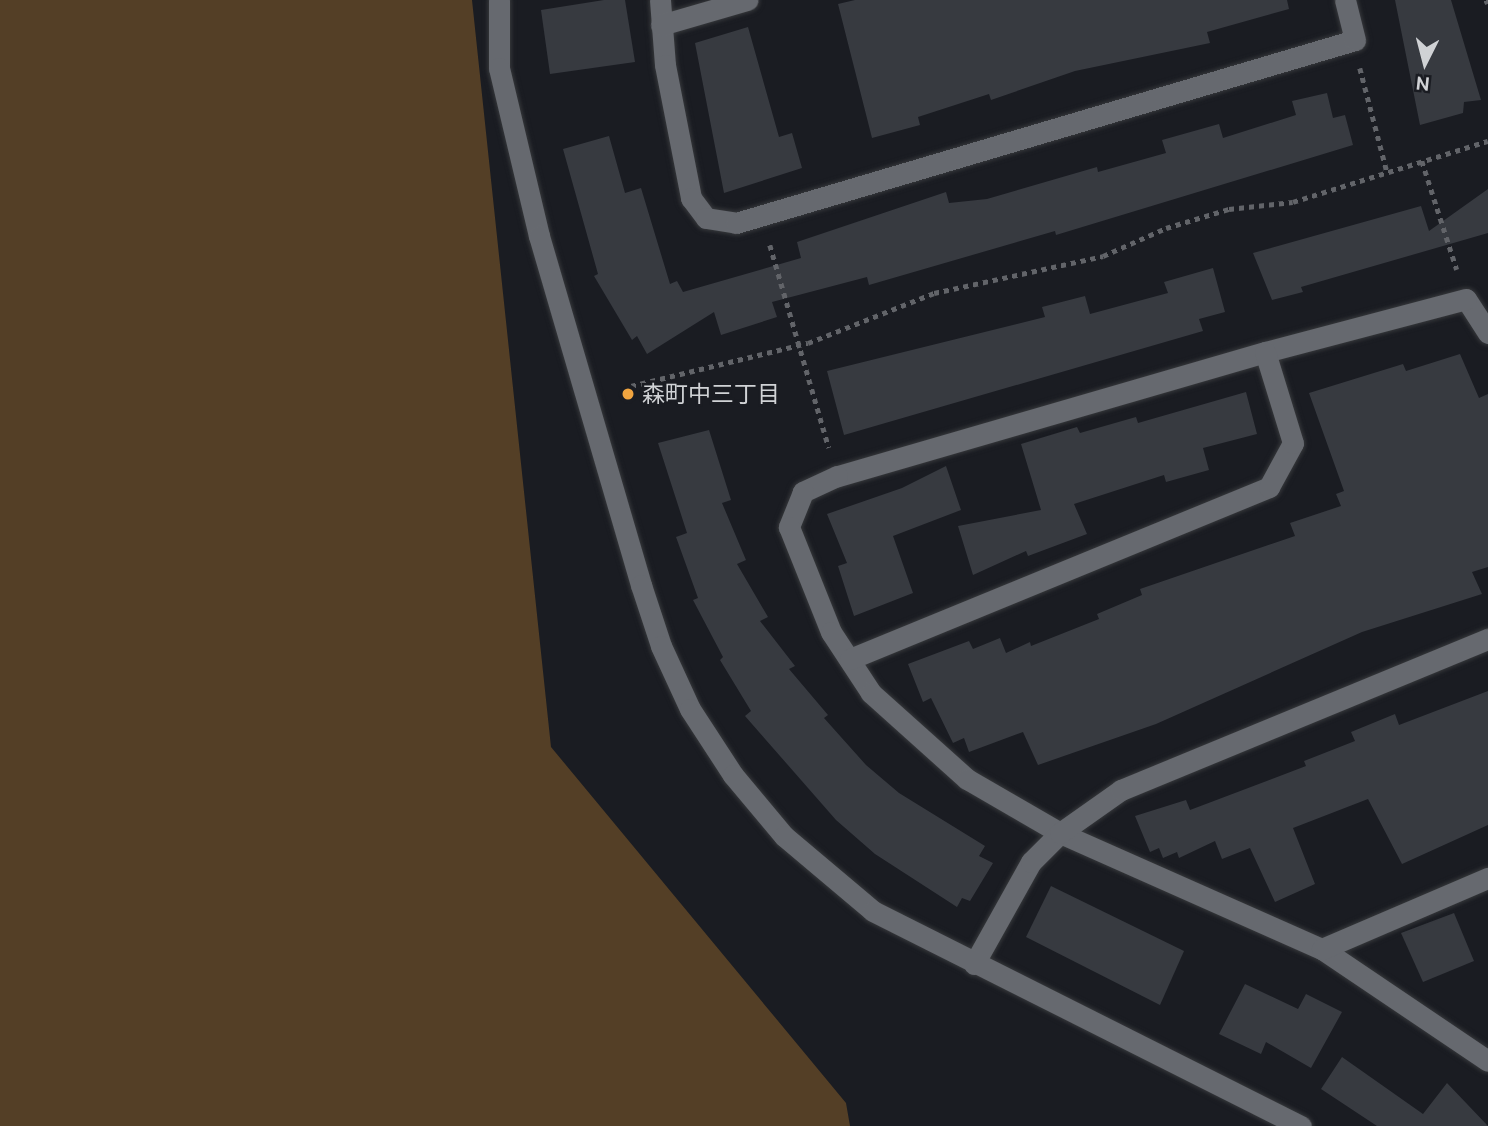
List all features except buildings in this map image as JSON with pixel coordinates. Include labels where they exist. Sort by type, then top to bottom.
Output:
[{"type":"street","points":[[499,0],[499,68],[538,236],[660,646],[690,709],[733,775],[784,836],[873,911],[1301,1126]]},
{"type":"street","points":[[660,0],[691,198],[706,218],[736,223],[1355,40],[1345,0]]},
{"type":"street","points":[[662,25],[747,0]]},
{"type":"street","points":[[1488,333],[1466,299],[1265,352],[837,476],[803,492],[789,527],[831,632],[872,693],[921,741],[967,779],[1060,833],[1322,949],[1488,1061]]},
{"type":"street","points":[[850,659],[1269,487],[1293,443],[1265,352]]},
{"type":"street","points":[[974,964],[1031,862],[1060,833],[1121,790],[1488,639]]},
{"type":"street","points":[[1322,949],[1488,878]]},
{"type":"path","points":[[1355,40],[1387,172]]},
{"type":"path","points":[[631,386],[799,345],[934,293],[1090,260],[1179,224],[1229,209],[1293,202],[1488,141]]},
{"type":"path","points":[[1422,161],[1466,299]]},
{"type":"path","points":[[762,215],[837,476]]},
{"type":"shaded area","points":[[0,0],[472,0],[551,747],[846,1103],[850,1126],[0,1126]]},
{"type":"place","name":"森町中三丁目","points":[[628,394]]}]
